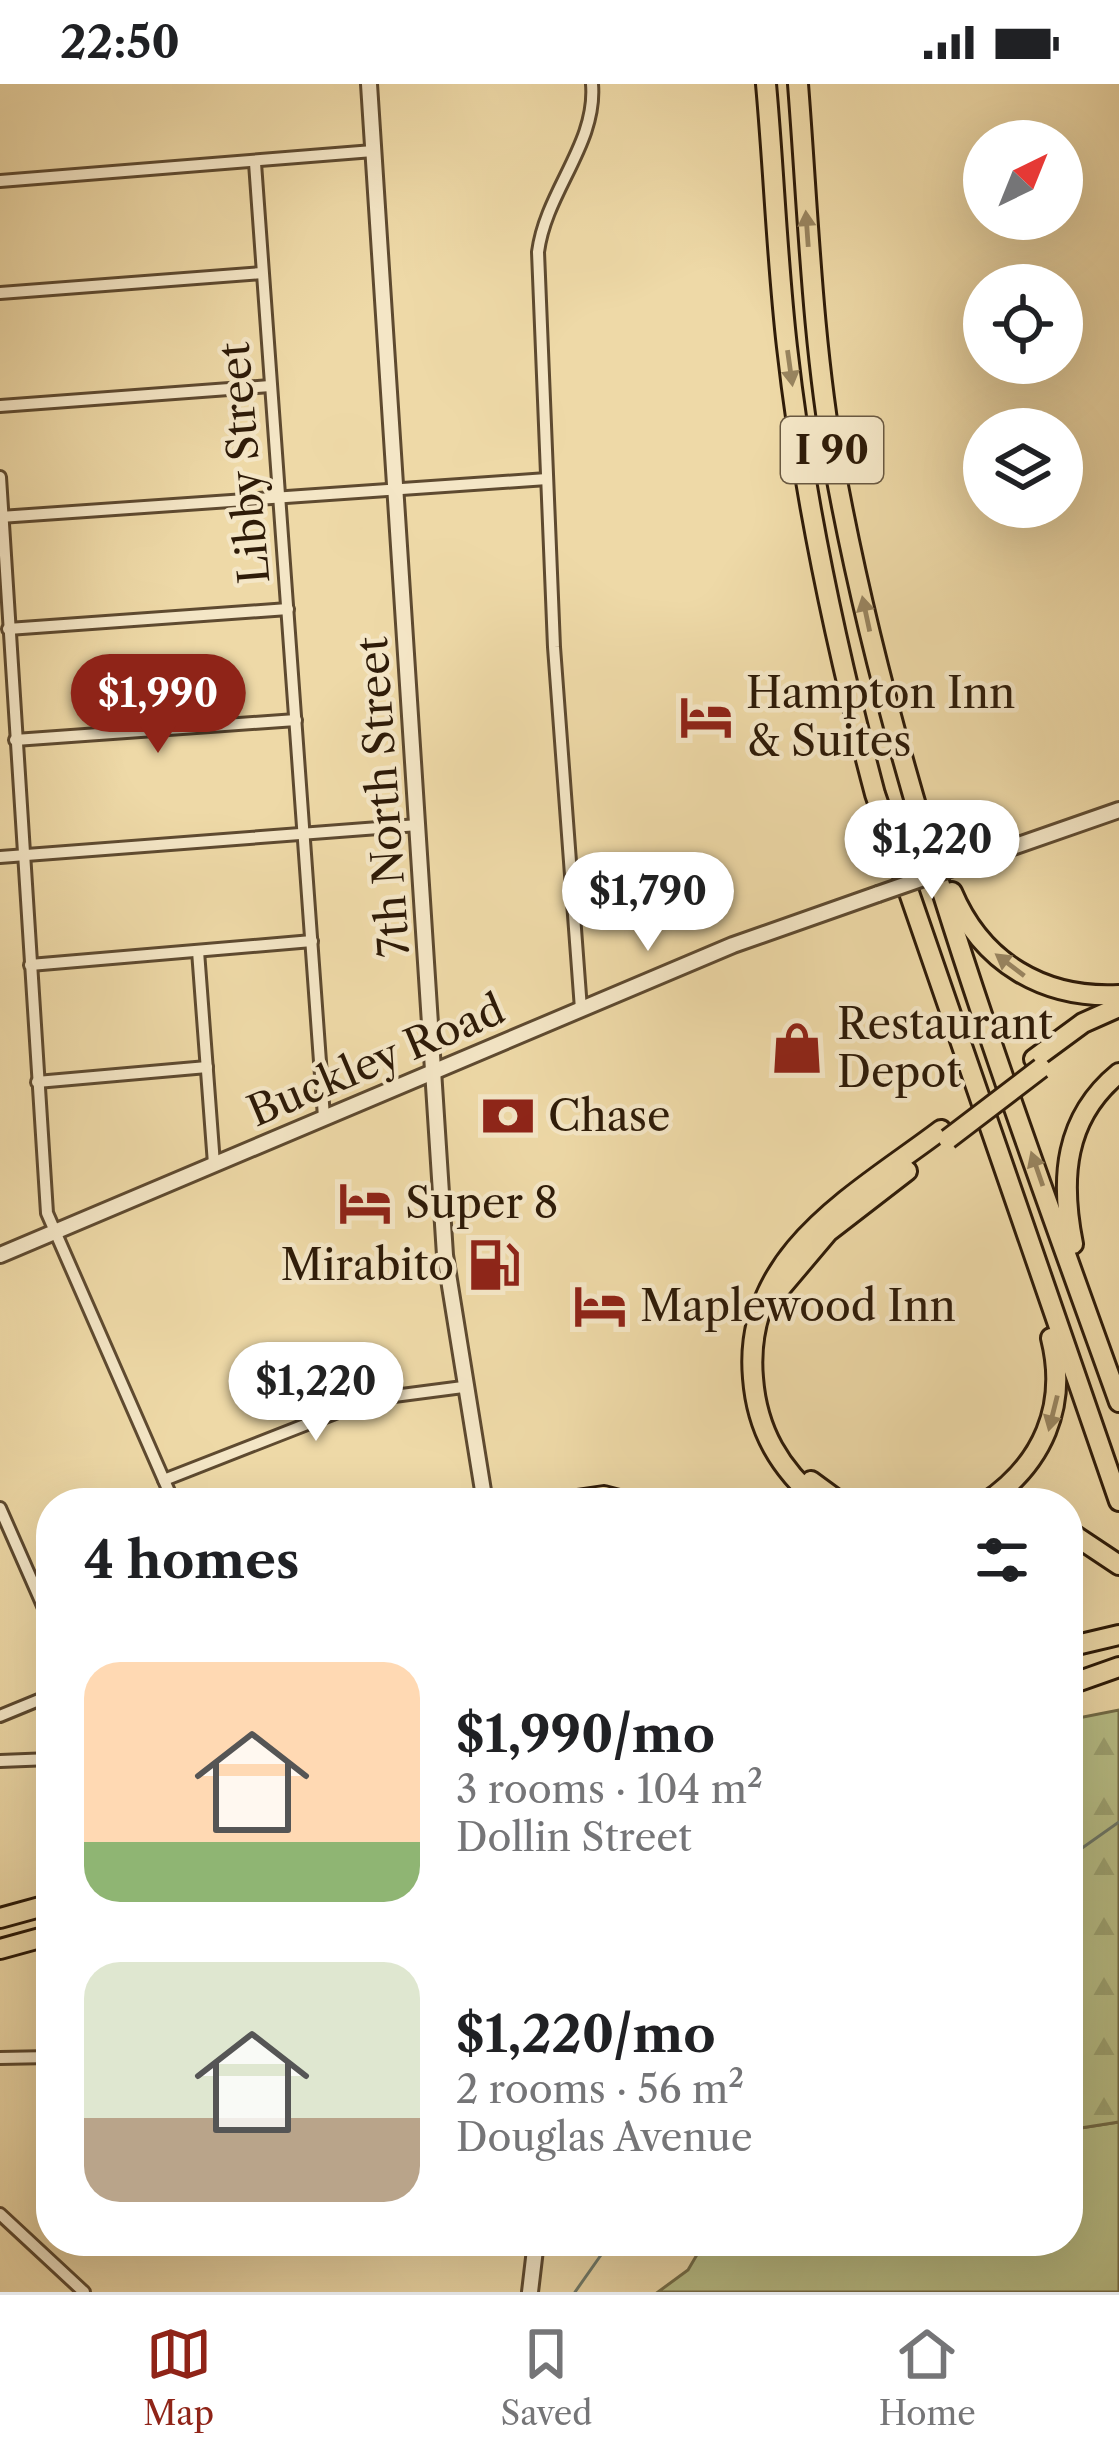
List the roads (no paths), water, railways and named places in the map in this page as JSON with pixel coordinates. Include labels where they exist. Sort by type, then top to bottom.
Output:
[{"type":"highway","name":"I 90","points":[[766,84],[787,346],[826,596],[875,794],[1119,1501]]},
{"type":"highway","name":"I 90","points":[[798,84],[808,241],[834,464],[874,650],[917,808],[1119,1402]]},
{"type":"highway","points":[[917,808],[959,909],[1008,967],[1060,991],[1119,995]]},
{"type":"highway","points":[[805,1488],[766,1439],[752,1364],[757,1314],[779,1265],[807,1232],[945,1135],[1083,1023],[1119,1006]]},
{"type":"highway","points":[[1037,1064],[1119,1018]]},
{"type":"highway","points":[[1089,1319],[1067,1215],[1065,1174],[1086,1108],[1119,1073]]},
{"type":"highway","points":[[821,1488],[805,1476],[770,1417],[761,1368],[769,1317],[803,1256],[945,1135]]},
{"type":"highway","points":[[1002,1488],[1035,1456],[1054,1414],[1057,1361],[1036,1262]]},
{"type":"highway","points":[[1083,1541],[1119,1565]]},
{"type":"highway","points":[[1083,1670],[1119,1664]]},
{"type":"highway","points":[[1083,1678],[1119,1664]]},
{"type":"highway","points":[[0,1918],[36,1908]]},
{"type":"highway","points":[[0,1949],[36,1939]]},
{"type":"street","name":"7th North Street","points":[[369,84],[445,1255],[482,1488]]},
{"type":"street","points":[[581,1009],[547,479],[538,252],[550,199],[590,116],[592,84]]},
{"type":"street","points":[[0,182],[373,151]]},
{"type":"street","name":"Libby Street","points":[[255,163],[324,1117]]},
{"type":"street","points":[[0,293],[262,273]]},
{"type":"street","points":[[0,406],[270,386]]},
{"type":"street","points":[[0,477],[46,1213],[167,1488]]},
{"type":"street","points":[[1,517],[547,479]]},
{"type":"street","points":[[8,629],[288,609]]},
{"type":"street","points":[[15,740],[296,720]]},
{"type":"street","name":"Buckley Road","points":[[0,1255],[733,945],[1119,810]]},
{"type":"street","points":[[0,857],[418,825]]},
{"type":"street","points":[[30,964],[312,941]]},
{"type":"street","points":[[198,951],[214,1164]]},
{"type":"street","points":[[37,1082],[207,1067]]},
{"type":"street","points":[[164,1480],[358,1403],[464,1387]]},
{"type":"street","points":[[0,1508],[36,1590]]},
{"type":"street","points":[[0,1716],[36,1701]]},
{"type":"street","points":[[0,1761],[36,1760]]},
{"type":"street","points":[[0,2058],[36,2057]]},
{"type":"street","points":[[0,2214],[36,2247]]},
{"type":"street","points":[[45,2256],[84,2292]]},
{"type":"street","points":[[530,2292],[534,2256]]},
{"type":"waterway","points":[[1083,1847],[1119,1822]]},
{"type":"waterway","points":[[575,2292],[600,2256]]},
{"type":"place","name":"Hampton Inn & Suites","points":[[706,717]]},
{"type":"place","name":"Restaurant Depot","points":[[797,1048]]},
{"type":"place","name":"Chase","points":[[508,1116]]},
{"type":"place","name":"Super 8","points":[[365,1203]]},
{"type":"place","name":"Mirabito","points":[[494,1265]]},
{"type":"place","name":"Maplewood Inn","points":[[600,1306]]}]
